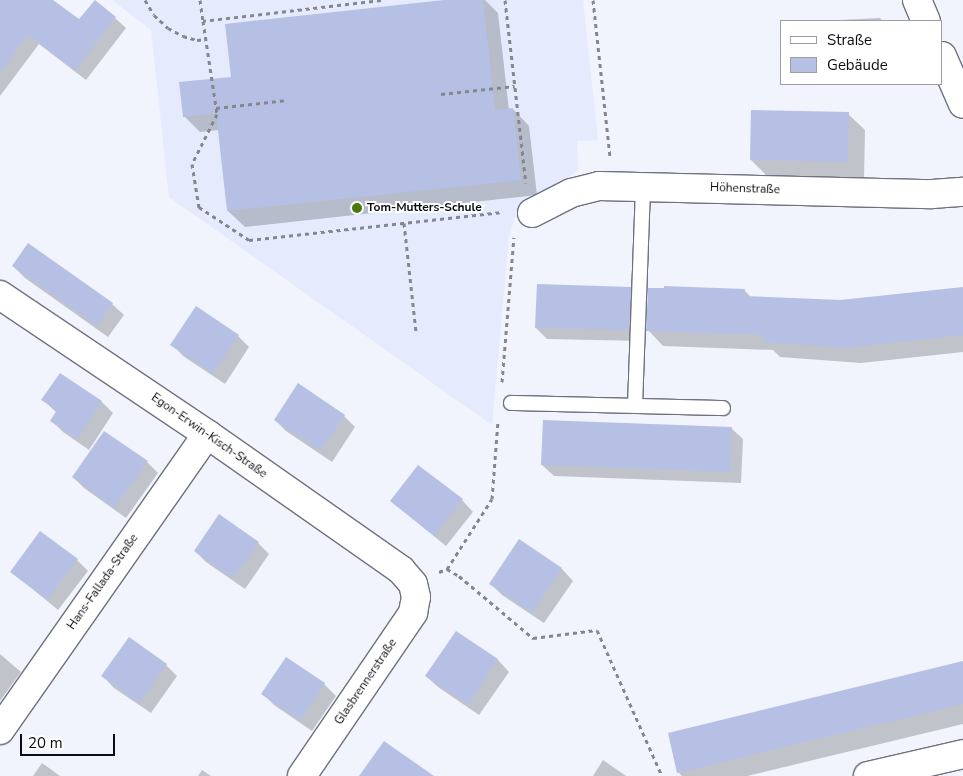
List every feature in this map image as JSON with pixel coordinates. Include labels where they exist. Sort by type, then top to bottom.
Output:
[{"type":"street","points":[[917,0],[926,20]]},
{"type":"street","points":[[943,58],[963,104]]},
{"type":"street","name":"Höhenstraße","points":[[520,211],[586,188],[610,186],[932,194],[963,192]]},
{"type":"street","name":"Egon-Erwin-Kisch-Straße","points":[[0,295],[207,434],[401,570],[413,584]]},
{"type":"street","name":"Hans-Fallada-Straße","points":[[0,730],[207,434]]},
{"type":"street","name":"Glasbrennerstraße","points":[[302,776],[413,613],[416,597],[413,584]]},
{"type":"street","points":[[868,776],[963,754]]},
{"type":"lane","points":[[635,406],[643,186]]},
{"type":"lane","points":[[511,403],[723,408]]},
{"type":"path","points":[[146,0],[154,15],[168,28],[183,36],[197,40],[206,39]]},
{"type":"path","points":[[200,0],[217,114],[192,164],[199,206],[249,240],[520,211]]},
{"type":"path","points":[[203,21],[344,2],[381,0]]},
{"type":"path","points":[[506,0],[526,184]]},
{"type":"path","points":[[593,0],[610,143],[610,186]]},
{"type":"path","points":[[441,94],[515,86]]},
{"type":"path","points":[[216,108],[287,100]]},
{"type":"path","points":[[404,223],[416,332]]},
{"type":"path","points":[[413,584],[447,569],[459,576],[534,638],[597,630],[662,776]]},
{"type":"shaded area","name":"Tom-Mutters-Schule","points":[[112,0],[583,0],[598,140],[577,141],[578,170],[515,218],[509,236],[492,425],[169,197],[151,30]]},
{"type":"building","points":[[0,0],[53,0],[79,19],[95,0],[116,17],[75,71],[28,35],[0,72]]},
{"type":"building","points":[[444,0],[483,0],[495,110],[513,108],[521,180],[227,211],[216,113],[183,117],[179,82],[231,77],[225,24]]},
{"type":"building","points":[[751,110],[849,112],[848,162],[750,160]]},
{"type":"building","points":[[28,243],[113,303],[97,326],[12,266]]},
{"type":"building","points":[[537,284],[631,287],[629,330],[535,328]]},
{"type":"building","points":[[664,286],[745,289],[744,296],[840,300],[963,287],[963,335],[845,348],[764,342],[764,335],[646,331],[648,288],[664,288]]},
{"type":"building","points":[[196,306],[239,335],[213,374],[170,345]]},
{"type":"building","points":[[60,373],[102,401],[77,439],[50,421],[57,410],[41,400]]},
{"type":"building","points":[[298,383],[345,415],[321,451],[274,420]]},
{"type":"building","points":[[543,420],[732,427],[730,472],[541,465]]},
{"type":"building","points":[[104,431],[148,461],[114,508],[72,477]]},
{"type":"building","points":[[418,465],[463,499],[434,536],[390,501]]},
{"type":"building","points":[[219,514],[259,542],[233,578],[194,551]]},
{"type":"building","points":[[40,531],[78,559],[47,600],[10,572]]},
{"type":"building","points":[[519,539],[562,568],[532,613],[489,584]]},
{"type":"building","points":[[456,631],[498,659],[468,705],[425,676]]},
{"type":"building","points":[[129,637],[167,664],[139,703],[101,676]]},
{"type":"building","points":[[286,657],[325,683],[300,720],[261,694]]},
{"type":"building","points":[[963,661],[963,704],[677,773],[668,733]]},
{"type":"building","points":[[384,741],[434,776],[359,776]]},
{"type":"place","name":"Tom-Mutters-Schule","points":[[357,208]]}]
